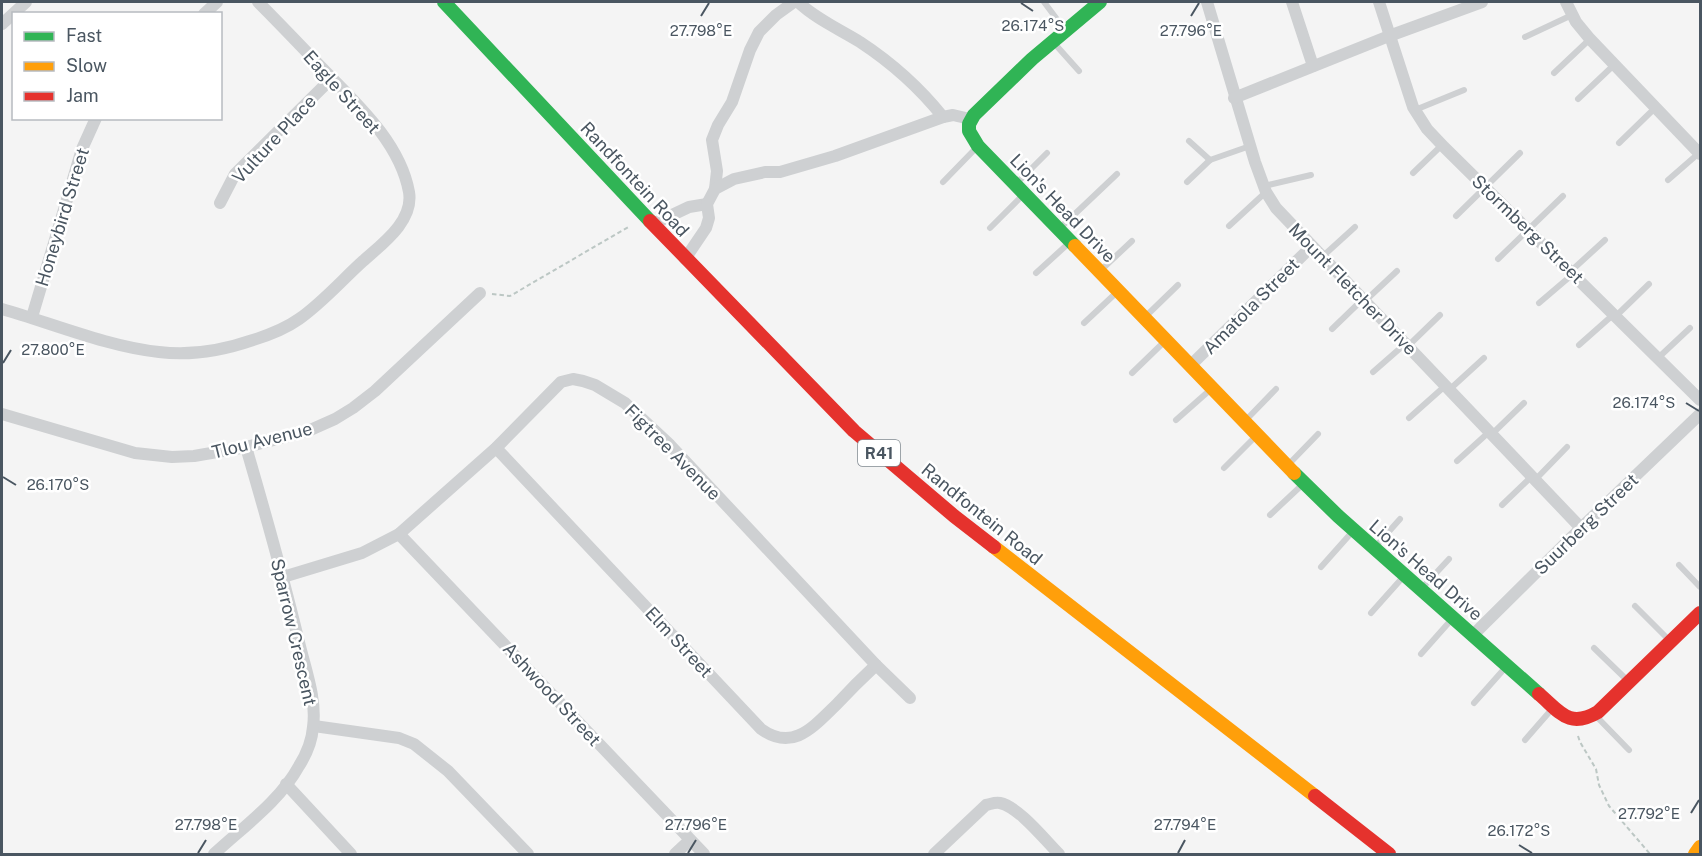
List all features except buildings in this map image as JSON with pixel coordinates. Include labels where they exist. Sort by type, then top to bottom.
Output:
[{"type":"main road","name":"Randfontein Road","points":[[444,2],[685,259],[854,431],[926,494],[1389,855]]},
{"type":"main road","points":[[970,119],[1094,3]]},
{"type":"main road","name":"Lion's Head Drive","points":[[970,119],[969,135],[978,146],[1304,483],[1374,549],[1554,707],[1575,721]]},
{"type":"main road","points":[[1575,721],[1594,714],[1701,613]]},
{"type":"main road","points":[[1695,855],[1701,847]]},
{"type":"street","name":"Eagle Street","points":[[32,317],[114,342],[160,353],[188,353],[241,344],[282,329],[298,319],[395,230],[405,217],[409,193],[398,163],[389,147],[367,116],[258,2]]},
{"type":"street","points":[[685,259],[706,228],[709,218],[707,204],[715,189],[717,171],[712,140],[732,102],[750,50],[759,32],[776,15],[796,2],[810,13],[861,43],[903,74],[927,96],[943,117]]},
{"type":"street","name":"Mount Fletcher Drive","points":[[1207,2],[1250,146],[1265,189],[1276,208],[1581,528]]},
{"type":"street","points":[[1292,2],[1313,66]]},
{"type":"street","name":"Stormberg Street","points":[[1379,2],[1406,90],[1415,110],[1442,145],[1701,400]]},
{"type":"street","points":[[1234,98],[1389,36],[1482,2]]},
{"type":"street","points":[[1566,2],[1572,15],[1590,39],[1700,153]]},
{"type":"street","name":"Vulture Place","points":[[220,203],[235,174],[332,78]]},
{"type":"street","points":[[715,189],[734,179],[765,172],[780,172],[835,156],[943,117],[953,115],[970,119]]},
{"type":"street","name":"Honeybird Street","points":[[32,317],[82,149],[95,120]]},
{"type":"street","points":[[650,221],[689,207],[707,204]]},
{"type":"street","name":"Amatola Street","points":[[1191,365],[1311,247]]},
{"type":"street","name":"Tlou Avenue","points":[[2,414],[135,453],[172,457],[194,456],[246,447],[308,431],[353,408],[375,391],[480,293]]},
{"type":"street","points":[[2,309],[32,317]]},
{"type":"street","name":"Figtree Avenue","points":[[283,577],[362,553],[399,534],[496,448],[561,382],[573,379],[610,392],[670,445],[876,665],[910,698]]},
{"type":"street","name":"Suurberg Street","points":[[1473,635],[1701,414]]},
{"type":"street","name":"Sparrow Crescent","points":[[214,855],[286,784],[300,765],[314,726],[313,701],[283,577],[246,447]]},
{"type":"street","name":"Elm Street","points":[[496,448],[761,729],[772,737],[789,739],[810,730],[876,665]]},
{"type":"street","name":"Ashwood Street","points":[[399,534],[704,855]]},
{"type":"street","points":[[314,726],[399,738],[414,744],[448,771],[528,855]]},
{"type":"street","points":[[286,784],[351,855]]},
{"type":"street","points":[[934,855],[986,805],[994,802],[1008,806],[1017,812],[1059,855]]},
{"type":"street","points":[[675,855],[690,840]]},
{"type":"lane","points":[[1044,2],[1066,31]]},
{"type":"lane","points":[[1525,37],[1572,15]]},
{"type":"lane","points":[[1554,73],[1590,39]]},
{"type":"lane","points":[[1052,42],[1079,71]]},
{"type":"lane","points":[[1578,99],[1615,64]]},
{"type":"lane","points":[[1415,110],[1464,90]]},
{"type":"lane","points":[[1619,143],[1656,107]]},
{"type":"lane","points":[[1189,141],[1210,159]]},
{"type":"lane","points":[[1413,173],[1442,145]]},
{"type":"lane","points":[[943,182],[978,146]]},
{"type":"lane","points":[[1187,182],[1210,159],[1250,146]]},
{"type":"lane","points":[[990,228],[1047,153]]},
{"type":"lane","points":[[1456,216],[1520,153]]},
{"type":"lane","points":[[1668,180],[1700,153]]},
{"type":"lane","points":[[1059,229],[1117,174]]},
{"type":"lane","points":[[1229,226],[1265,189],[1311,175]]},
{"type":"lane","points":[[1498,259],[1563,196]]},
{"type":"lane","points":[[1322,258],[1355,227]]},
{"type":"lane","points":[[1539,303],[1605,240]]},
{"type":"lane","points":[[1100,271],[1132,241]]},
{"type":"lane","points":[[1036,273],[1071,242]]},
{"type":"lane","points":[[1332,329],[1397,271]]},
{"type":"lane","points":[[1580,345],[1648,284]]},
{"type":"lane","points":[[1144,317],[1178,285]]},
{"type":"lane","points":[[1084,323],[1118,290]]},
{"type":"lane","points":[[1373,372],[1440,315]]},
{"type":"lane","points":[[1658,358],[1690,328]]},
{"type":"lane","points":[[1132,373],[1167,340]]},
{"type":"lane","points":[[1410,418],[1484,358]]},
{"type":"lane","points":[[1176,420],[1212,387]]},
{"type":"lane","points":[[1244,421],[1276,389]]},
{"type":"lane","points":[[1457,461],[1524,403]]},
{"type":"lane","points":[[1287,466],[1318,434]]},
{"type":"lane","points":[[1224,468],[1258,435]]},
{"type":"lane","points":[[1502,505],[1567,447]]},
{"type":"lane","points":[[1270,515],[1304,483]]},
{"type":"lane","points":[[1374,549],[1400,519]]},
{"type":"lane","points":[[1321,567],[1353,530]]},
{"type":"lane","points":[[1421,590],[1449,559]]},
{"type":"lane","points":[[1679,565],[1701,587]]},
{"type":"lane","points":[[1371,613],[1404,575]]},
{"type":"lane","points":[[1635,606],[1671,642]]},
{"type":"lane","points":[[1421,654],[1453,618]]},
{"type":"lane","points":[[1594,648],[1629,682]]},
{"type":"lane","points":[[1474,703],[1507,665]]},
{"type":"lane","points":[[1525,740],[1554,707]]},
{"type":"lane","points":[[1594,714],[1629,750]]},
{"type":"path","points":[[480,293],[510,296],[650,221]]},
{"type":"path","points":[[1575,721],[1580,742],[1596,768],[1599,785],[1609,806],[1650,855]]},
{"type":"traffic: fast","points":[[444,2],[650,221]]},
{"type":"traffic: fast","points":[[1075,246],[978,146],[969,131],[969,124],[974,115],[1032,59],[1100,2]]},
{"type":"traffic: fast","points":[[1294,473],[1338,516],[1539,694]]},
{"type":"traffic: slow","points":[[1075,246],[1294,473]]},
{"type":"traffic: slow","points":[[994,547],[1315,796]]},
{"type":"traffic: slow","points":[[1695,854],[1700,847]]},
{"type":"traffic: jam","points":[[650,221],[854,431],[994,547]]},
{"type":"traffic: jam","points":[[1539,694],[1559,712],[1572,719],[1588,717],[1598,712],[1700,613]]},
{"type":"traffic: jam","points":[[1315,796],[1389,854]]}]
